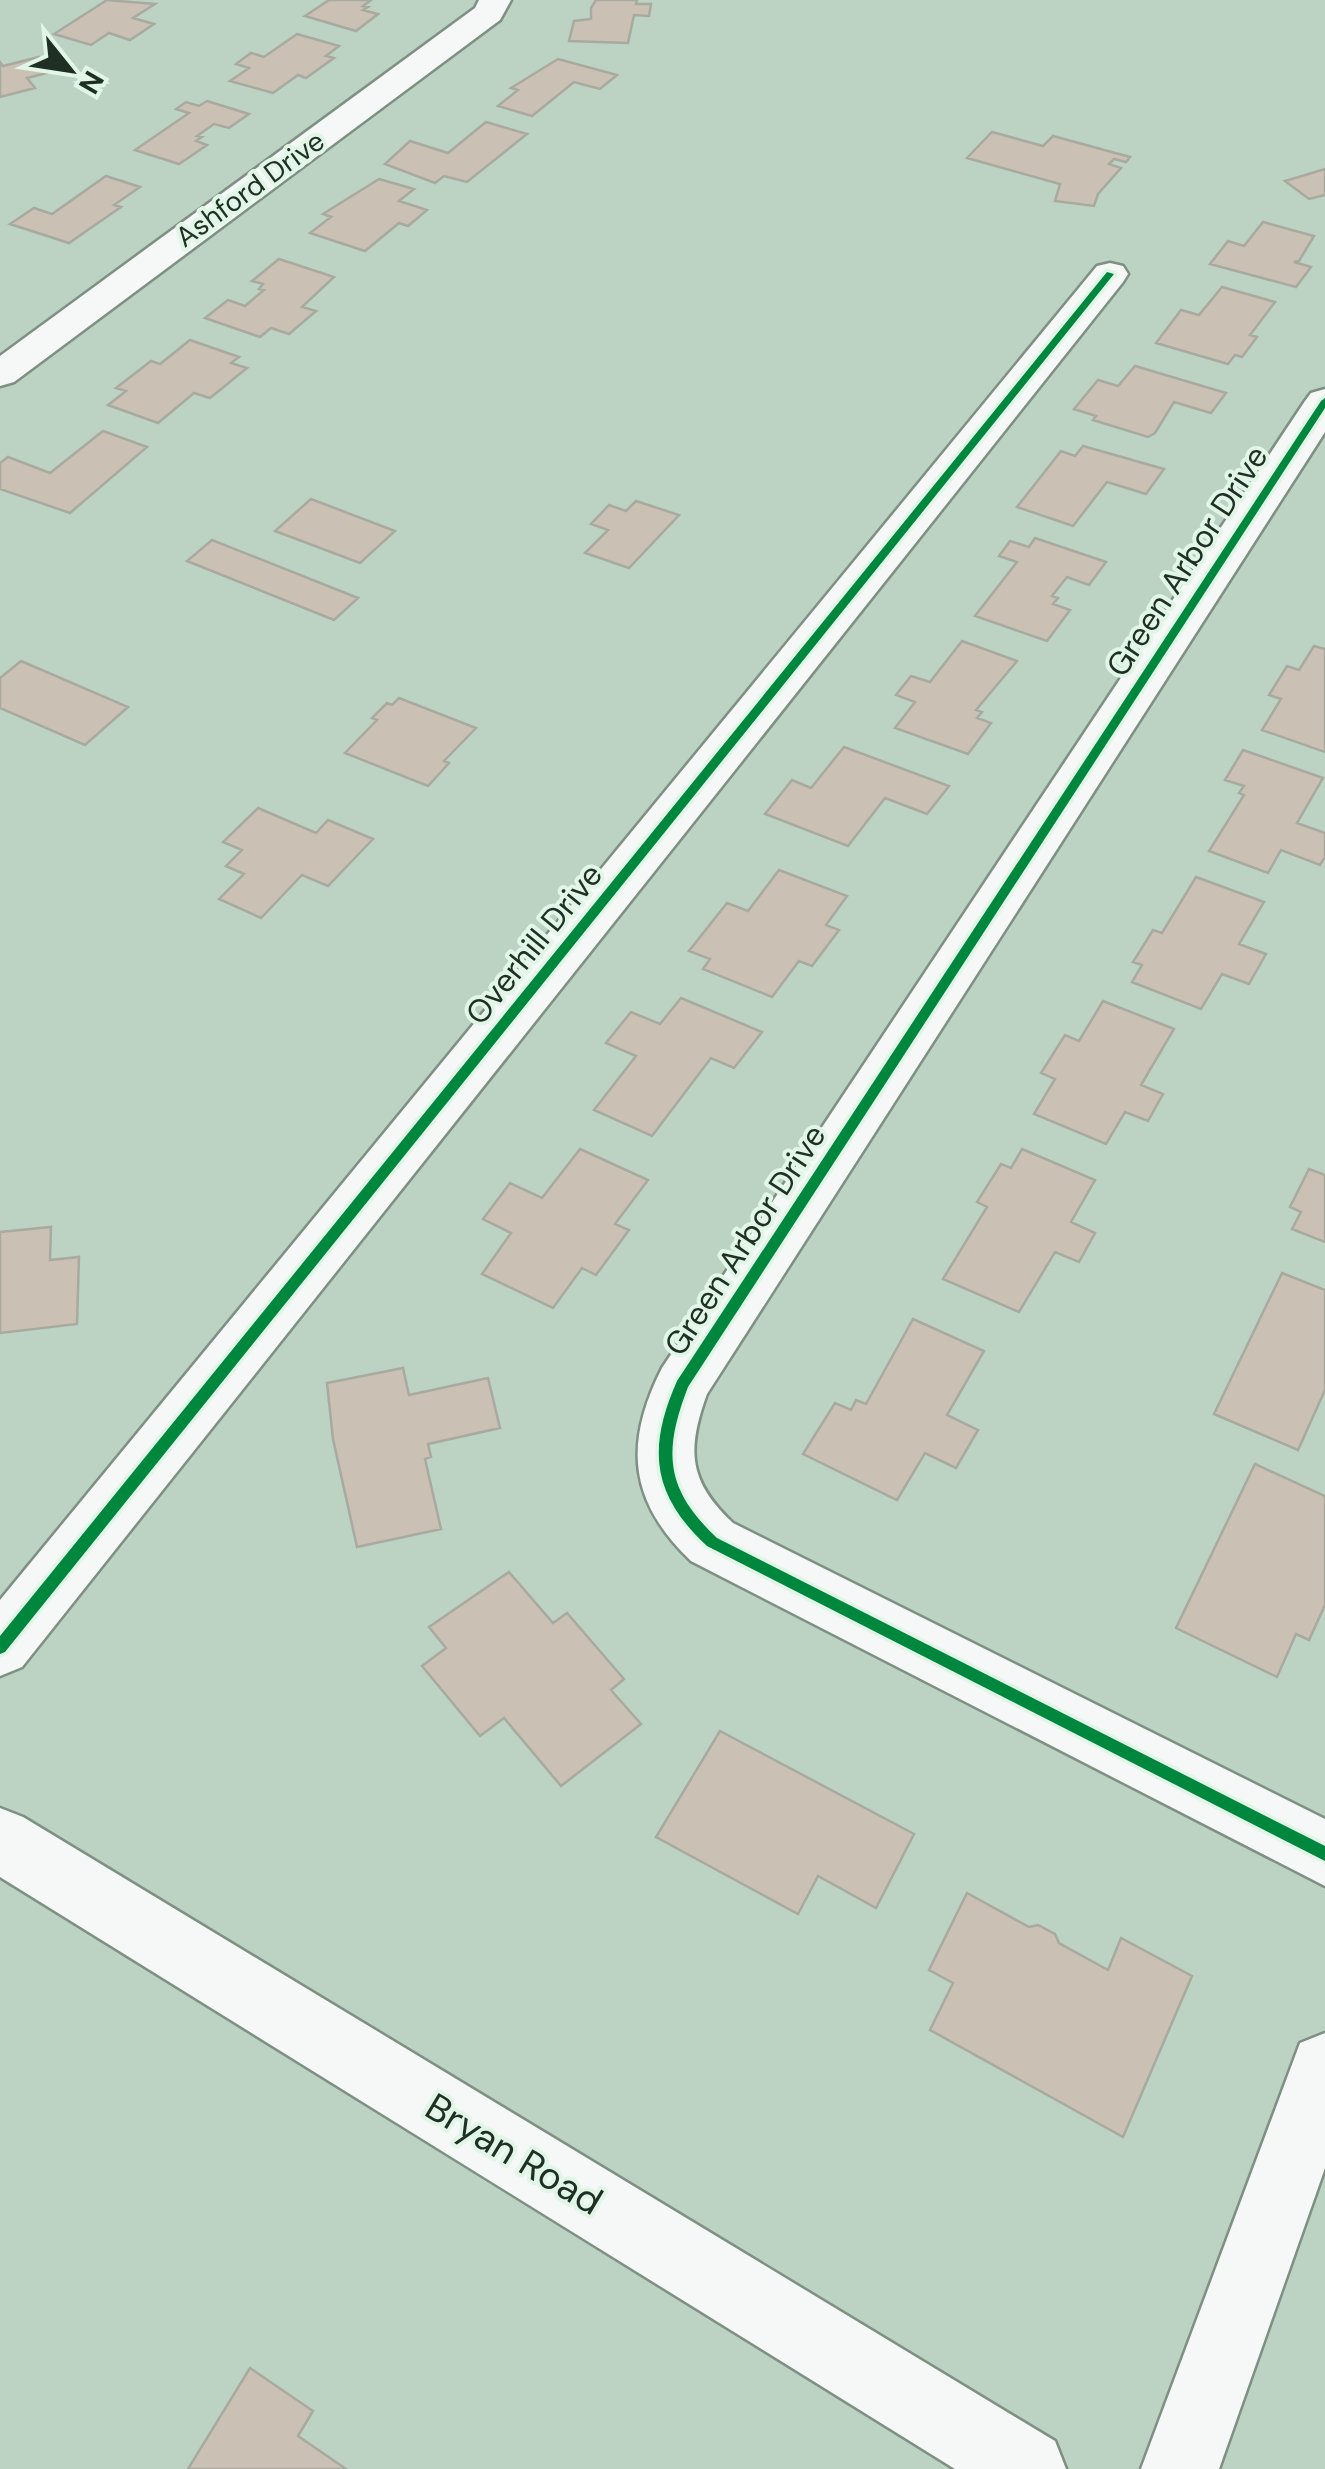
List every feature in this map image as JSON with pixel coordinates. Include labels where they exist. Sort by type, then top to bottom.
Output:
[{"type":"street","name":"Ashford Drive","points":[[0,374],[489,13],[495,0]]},
{"type":"street","name":"Overhill Drive","points":[[0,1648],[1110,274]]},
{"type":"street","name":"Green Arbor Drive","points":[[1325,401],[682,1385],[667,1425],[665,1446],[665,1465],[678,1504],[692,1525],[712,1542],[1325,1854]]},
{"type":"street","name":"Bryan Road","points":[[0,1840],[1027,2469]]},
{"type":"street","points":[[1180,2469],[1325,2068]]},
{"type":"building","points":[[107,0],[155,4],[133,18],[154,24],[130,40],[109,33],[91,45],[54,34]]},
{"type":"building","points":[[329,0],[371,0],[363,10],[378,14],[356,31],[305,16]]},
{"type":"building","points":[[596,0],[651,4],[649,16],[634,15],[628,43],[569,41],[574,21],[591,19]]},
{"type":"building","points":[[297,34],[339,46],[326,56],[334,58],[306,78],[298,75],[273,93],[230,81],[249,68],[236,64],[251,53],[264,57]]},
{"type":"building","points":[[39,57],[51,72],[27,78],[35,88],[0,97],[0,62],[3,66]]},
{"type":"building","points":[[558,59],[617,75],[600,89],[574,82],[532,116],[498,106],[518,90],[511,88]]},
{"type":"building","points":[[207,101],[249,114],[229,128],[214,124],[197,136],[202,137],[196,141],[207,145],[179,164],[135,150],[189,113],[176,109],[186,102],[199,106]]},
{"type":"building","points":[[486,122],[527,134],[467,182],[444,176],[435,183],[385,164],[410,141],[448,153]]},
{"type":"building","points":[[992,132],[1043,146],[1053,136],[1130,157],[1126,162],[1114,159],[1109,164],[1121,168],[1098,194],[1094,206],[1055,201],[1060,184],[967,158]]},
{"type":"building","points":[[1325,169],[1325,195],[1309,199],[1285,181]]},
{"type":"building","points":[[106,176],[140,187],[114,205],[121,207],[69,243],[10,224],[34,208],[52,214]]},
{"type":"building","points":[[379,179],[414,189],[399,201],[427,210],[408,226],[399,223],[365,251],[310,233],[331,217],[323,214]]},
{"type":"building","points":[[1263,222],[1314,236],[1299,261],[1294,262],[1311,267],[1296,287],[1210,264],[1228,241],[1244,246]]},
{"type":"building","points":[[279,259],[334,277],[302,307],[316,311],[289,334],[271,328],[260,337],[205,318],[228,300],[245,306],[264,290],[259,289],[263,284],[252,281]]},
{"type":"building","points":[[1222,287],[1275,302],[1250,335],[1257,337],[1242,357],[1235,355],[1228,364],[1156,343],[1181,310],[1199,315]]},
{"type":"building","points":[[190,340],[239,357],[231,363],[247,368],[210,398],[194,393],[158,423],[108,405],[126,391],[116,388],[151,361],[160,364]]},
{"type":"building","points":[[1135,366],[1226,393],[1211,413],[1174,402],[1155,433],[1148,437],[1093,420],[1096,416],[1074,409],[1098,380],[1118,386]]},
{"type":"building","points":[[103,431],[147,447],[70,513],[0,489],[0,463],[8,457],[50,473]]},
{"type":"building","points":[[1083,446],[1164,469],[1146,494],[1107,482],[1073,526],[1017,507],[1061,451],[1075,456]]},
{"type":"building","points":[[311,499],[395,531],[360,563],[275,531]]},
{"type":"building","points":[[636,501],[679,515],[629,568],[585,553],[608,530],[591,524],[609,505],[626,511]]},
{"type":"building","points":[[1035,538],[1106,562],[1089,585],[1067,577],[1052,596],[1058,598],[1053,604],[1070,610],[1047,641],[975,616],[1017,562],[999,556],[1010,541],[1029,547]]},
{"type":"building","points":[[212,540],[358,598],[334,620],[187,561]]},
{"type":"building","points":[[962,641],[1017,661],[976,710],[982,712],[977,718],[991,723],[968,754],[895,728],[915,702],[896,695],[911,676],[930,682]]},
{"type":"building","points":[[1314,646],[1325,649],[1325,752],[1262,730],[1281,699],[1269,695],[1287,666],[1299,670]]},
{"type":"building","points":[[21,661],[128,707],[85,745],[0,708],[0,678]]},
{"type":"building","points":[[399,698],[476,728],[444,761],[449,763],[428,786],[345,753],[377,720],[372,718],[387,703],[392,705]]},
{"type":"building","points":[[844,747],[949,786],[927,814],[885,798],[848,846],[765,814],[792,780],[811,788]]},
{"type":"building","points":[[1243,750],[1323,778],[1297,823],[1325,833],[1325,857],[1320,865],[1281,850],[1268,873],[1209,851],[1244,795],[1239,793],[1244,786],[1225,780]]},
{"type":"building","points":[[258,808],[316,833],[328,820],[373,839],[328,886],[302,875],[261,918],[219,899],[244,874],[226,866],[242,850],[223,842]]},
{"type":"building","points":[[779,870],[847,896],[826,925],[839,930],[812,966],[799,961],[772,997],[703,969],[710,959],[689,951],[727,903],[748,911]]},
{"type":"building","points":[[1196,877],[1264,902],[1239,944],[1266,954],[1249,984],[1222,974],[1201,1009],[1132,982],[1142,965],[1133,962],[1153,930],[1162,933]]},
{"type":"building","points":[[681,998],[762,1032],[734,1068],[711,1058],[652,1136],[594,1110],[636,1056],[606,1043],[631,1012],[660,1024]]},
{"type":"building","points":[[1103,1001],[1174,1029],[1141,1085],[1163,1094],[1148,1121],[1125,1112],[1106,1144],[1034,1114],[1055,1079],[1041,1073],[1065,1035],[1079,1041]]},
{"type":"building","points":[[580,1149],[648,1180],[615,1224],[629,1230],[596,1275],[582,1268],[553,1308],[482,1274],[511,1233],[483,1219],[510,1183],[542,1198]]},
{"type":"building","points":[[1022,1149],[1095,1180],[1071,1222],[1095,1233],[1079,1262],[1055,1252],[1019,1312],[943,1279],[987,1207],[977,1202],[1001,1164],[1011,1168]]},
{"type":"building","points":[[1309,1169],[1325,1175],[1325,1242],[1292,1229],[1301,1212],[1290,1207]]},
{"type":"building","points":[[51,1227],[50,1260],[79,1257],[77,1324],[0,1333],[0,1232]]},
{"type":"building","points":[[1282,1273],[1325,1290],[1325,1390],[1298,1450],[1214,1414]]},
{"type":"building","points":[[913,1319],[984,1351],[947,1415],[978,1430],[956,1468],[925,1453],[897,1500],[803,1454],[835,1403],[851,1410],[856,1400],[866,1404]]},
{"type":"building","points":[[403,1368],[409,1395],[488,1378],[500,1428],[428,1444],[431,1457],[425,1459],[441,1529],[357,1547],[333,1439],[327,1383]]},
{"type":"building","points":[[1255,1464],[1325,1496],[1325,1605],[1309,1640],[1296,1634],[1277,1677],[1176,1628]]},
{"type":"building","points":[[509,1572],[553,1623],[567,1613],[624,1679],[611,1690],[641,1724],[561,1786],[504,1718],[480,1736],[422,1666],[446,1648],[429,1627]]},
{"type":"building","points":[[720,1731],[914,1834],[876,1908],[818,1876],[798,1914],[656,1837]]},
{"type":"building","points":[[967,1893],[1029,1927],[1038,1925],[1055,1934],[1059,1943],[1108,1970],[1121,1938],[1192,1976],[1123,2137],[930,2030],[953,1983],[929,1970]]},
{"type":"building","points":[[250,2368],[313,2411],[298,2436],[346,2469],[188,2469]]},
{"type":"cycle path","points":[[0,1647],[1110,274]]},
{"type":"cycle path","points":[[1325,401],[682,1385],[665,1450],[672,1489],[681,1508],[712,1542],[1325,1854]]}]
